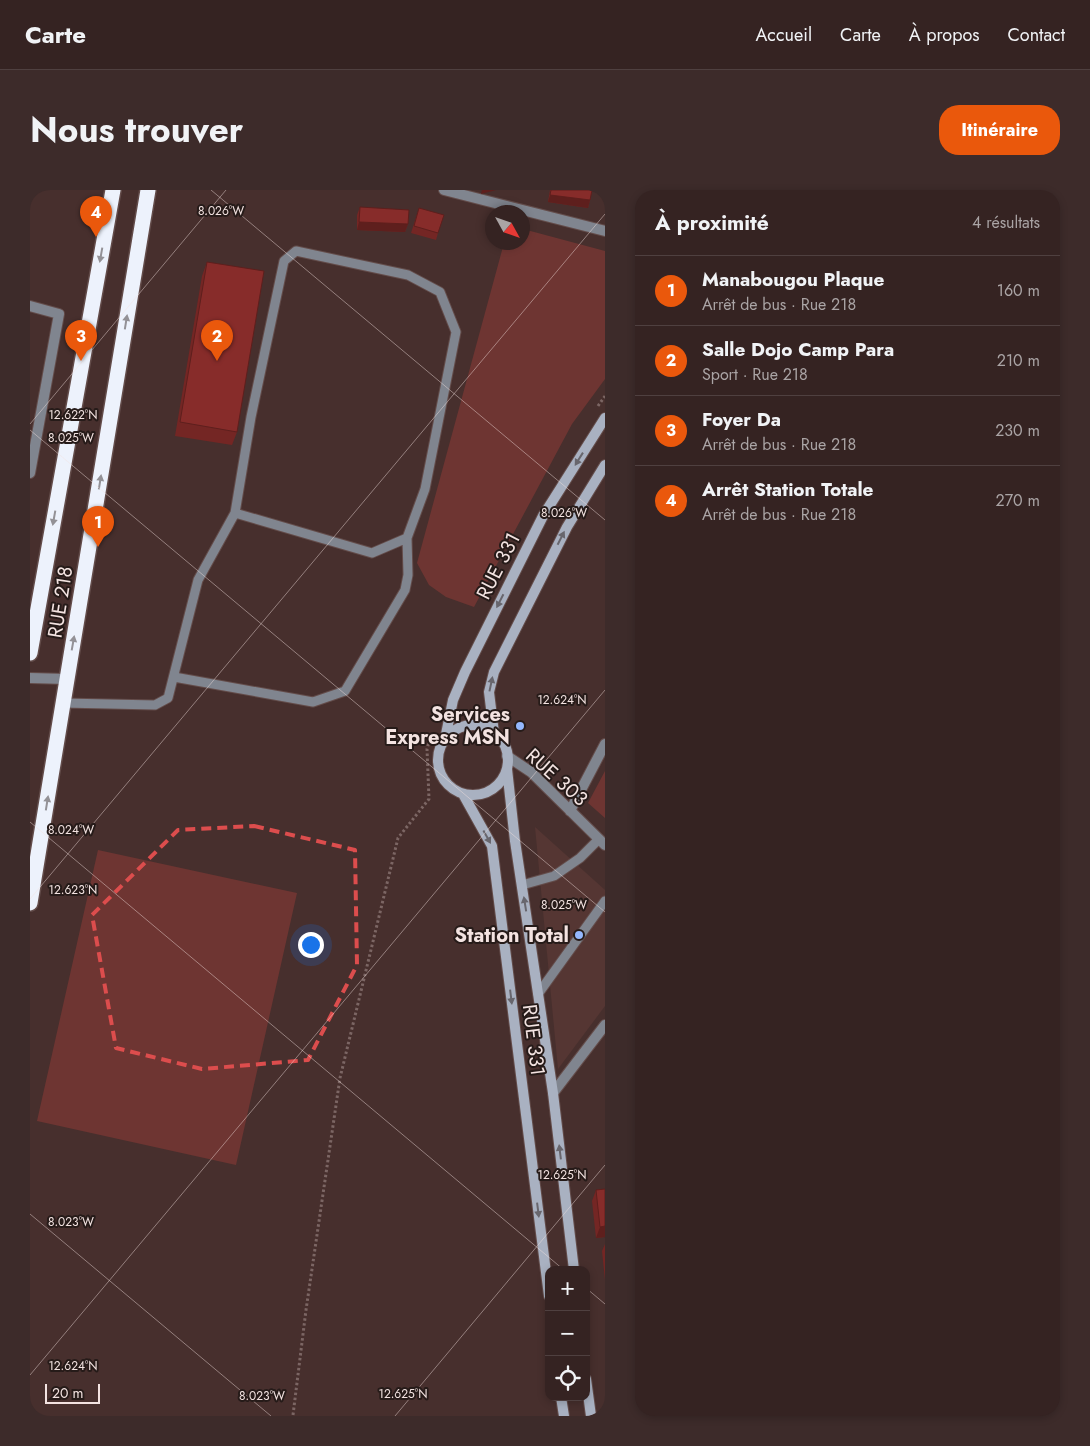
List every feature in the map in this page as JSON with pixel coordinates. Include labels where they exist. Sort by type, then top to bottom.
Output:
[{"type":"highway","name":"RUE 218","points":[[30,653],[113,190]]},
{"type":"highway","name":"RUE 218","points":[[30,903],[148,190]]},
{"type":"street","points":[[444,190],[605,231]]},
{"type":"street","points":[[30,306],[59,314],[30,473]]},
{"type":"street","name":"RUE 331","points":[[445,739],[453,700],[464,672],[543,516],[605,418]]},
{"type":"street","points":[[494,732],[490,692],[494,672],[566,527],[605,465]]},
{"type":"street","points":[[30,678],[67,678]]},
{"type":"street","points":[[468,726],[482,727],[494,732],[503,743],[507,756],[508,769],[500,782],[490,791],[477,795],[463,794],[451,788],[442,778],[438,765],[439,752],[445,739],[455,730],[468,726]]},
{"type":"street","points":[[570,811],[605,744]]},
{"type":"street","name":"RUE 303","points":[[507,756],[531,772],[602,842]]},
{"type":"street","name":"RUE 331","points":[[508,769],[515,841],[553,1093],[574,1266]]},
{"type":"street","name":"RUE 331","points":[[463,794],[492,846],[545,1266]]},
{"type":"street","points":[[553,1093],[605,1025]]},
{"type":"street","points":[[562,1401],[564,1416]]},
{"type":"street","points":[[588,1401],[590,1416]]},
{"type":"lane","points":[[63,703],[155,705],[168,698],[198,580],[235,513],[251,417],[284,261],[296,251],[408,275],[440,292],[456,332],[425,489],[407,538],[408,575],[405,590],[345,691],[312,702],[174,677]]},
{"type":"lane","points":[[235,513],[372,553],[407,538]]},
{"type":"lane","points":[[522,886],[554,876],[602,842]]},
{"type":"lane","points":[[538,994],[605,901]]},
{"type":"path","points":[[594,411],[605,396]]},
{"type":"path","points":[[293,1416],[306,1310],[340,1078],[398,838],[429,799],[427,749],[432,731]]},
{"type":"highlighted area","points":[[254,826],[355,850],[357,965],[308,1060],[202,1069],[116,1048],[92,915],[178,830]]},
{"type":"shaded area","points":[[530,231],[605,251],[605,379],[572,424],[474,607],[446,597],[429,585],[417,563],[502,250],[530,250]]},
{"type":"shaded area","points":[[605,771],[605,818],[588,803]]},
{"type":"shaded area","points":[[535,827],[605,890],[605,1006],[558,1069]]},
{"type":"shaded area","points":[[98,850],[297,893],[236,1165],[37,1121]]},
{"type":"building","points":[[551,190],[592,190],[590,200],[550,195]]},
{"type":"building","points":[[360,207],[409,210],[408,224],[359,222]]},
{"type":"building","points":[[419,208],[444,215],[438,233],[414,226]]},
{"type":"building","points":[[207,262],[264,271],[237,432],[180,422]]},
{"type":"building","points":[[605,1189],[605,1226],[600,1227],[596,1190]]},
{"type":"place","name":"Arrêt Station Totale","points":[[96,237]]},
{"type":"place","name":"Foyer Da","points":[[81,361]]},
{"type":"place","name":"Salle Dojo Camp Para","points":[[217,361]]},
{"type":"place","name":"Manabougou Plaque","points":[[98,547]]},
{"type":"place","name":"Services Express MSN","points":[[520,726]]},
{"type":"place","name":"Station Total","points":[[579,935]]}]
